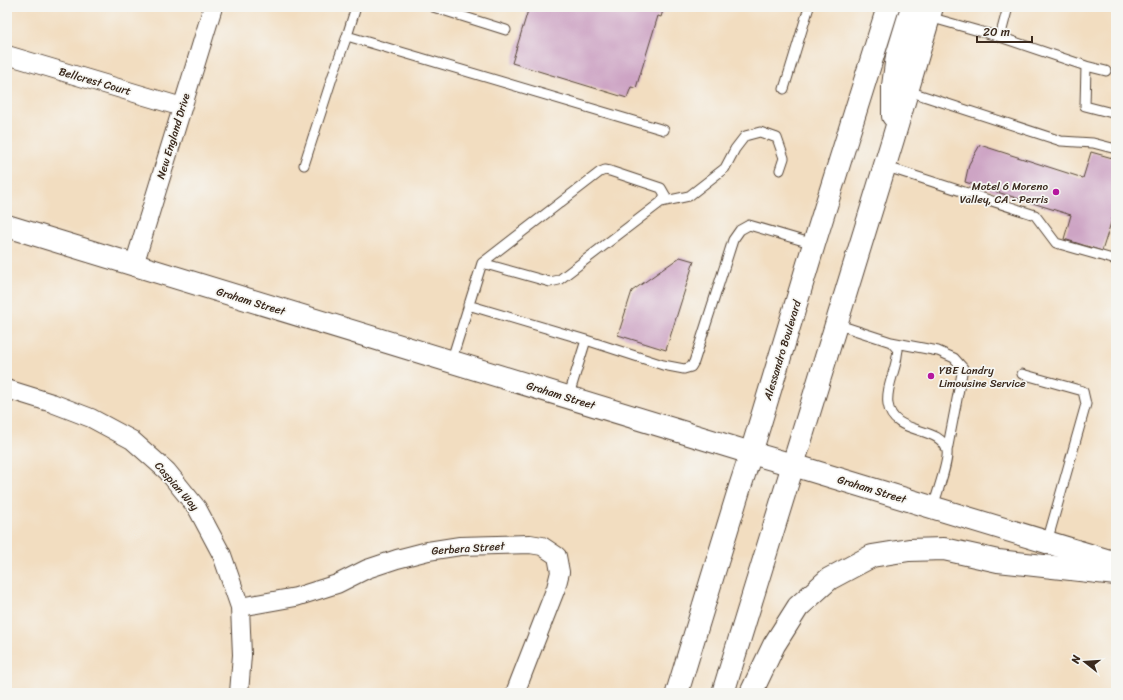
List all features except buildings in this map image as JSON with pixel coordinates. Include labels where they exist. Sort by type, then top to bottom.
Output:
[{"type":"main road","name":"Alessandro Boulevard","points":[[677,693],[888,7]]},
{"type":"main road","points":[[723,693],[908,91],[925,10]]},
{"type":"main road","points":[[893,139],[893,86],[897,56],[925,10]]},
{"type":"main road","name":"Graham Street","points":[[7,226],[751,454],[793,465],[1116,563]]},
{"type":"main road","points":[[751,693],[774,645],[798,607],[829,579],[872,556],[909,550],[944,550],[998,562],[1116,574]]},
{"type":"street","name":"New England Drive","points":[[134,265],[213,7]]},
{"type":"street","name":"Bellcrest Court","points":[[7,55],[182,107]]},
{"type":"street","name":"Caspian Way","points":[[7,389],[52,403],[91,418],[132,440],[167,471],[197,508],[222,555],[240,607],[242,655],[239,693]]},
{"type":"street","name":"Gerbera Street","points":[[240,607],[296,597],[337,584],[367,569],[428,551],[460,546],[530,544],[542,546],[557,556],[560,572],[548,610],[515,693]]},
{"type":"lane","points":[[304,165],[356,7]]},
{"type":"lane","points":[[433,7],[506,30]]},
{"type":"lane","points":[[784,89],[809,7]]},
{"type":"lane","points":[[1000,37],[1008,7]]},
{"type":"lane","points":[[925,10],[1086,66],[1106,71]]},
{"type":"lane","points":[[347,36],[664,130]]},
{"type":"lane","points":[[1086,66],[1085,106],[1116,114]]},
{"type":"lane","points":[[908,91],[1061,141],[1094,143],[1116,149]]},
{"type":"lane","points":[[661,202],[688,196],[725,168],[735,149],[745,136],[760,132],[777,138],[784,158],[780,170]]},
{"type":"lane","points":[[884,166],[1035,215],[1056,243],[1116,260]]},
{"type":"lane","points":[[451,362],[482,263],[600,172],[605,170],[661,188],[665,195],[661,202],[559,280],[550,282],[482,263]]},
{"type":"lane","points":[[468,305],[586,340],[663,365],[684,369],[691,367],[694,362],[733,240],[740,230],[749,226],[814,244]]},
{"type":"lane","points":[[836,324],[890,342],[938,351],[954,358],[963,368],[947,451],[947,460],[933,507]]},
{"type":"lane","points":[[568,398],[586,340]]},
{"type":"lane","points":[[890,342],[898,350],[889,389],[888,403],[891,414],[897,421],[933,435],[943,443],[947,451]]},
{"type":"lane","points":[[1022,374],[1083,391],[1086,404],[1047,542]]},
{"type":"place","name":"Motel 6 Moreno Valley, CA - Perris","points":[[1056,192]]},
{"type":"place","name":"YBE Landry Limousine Service","points":[[931,376]]}]
